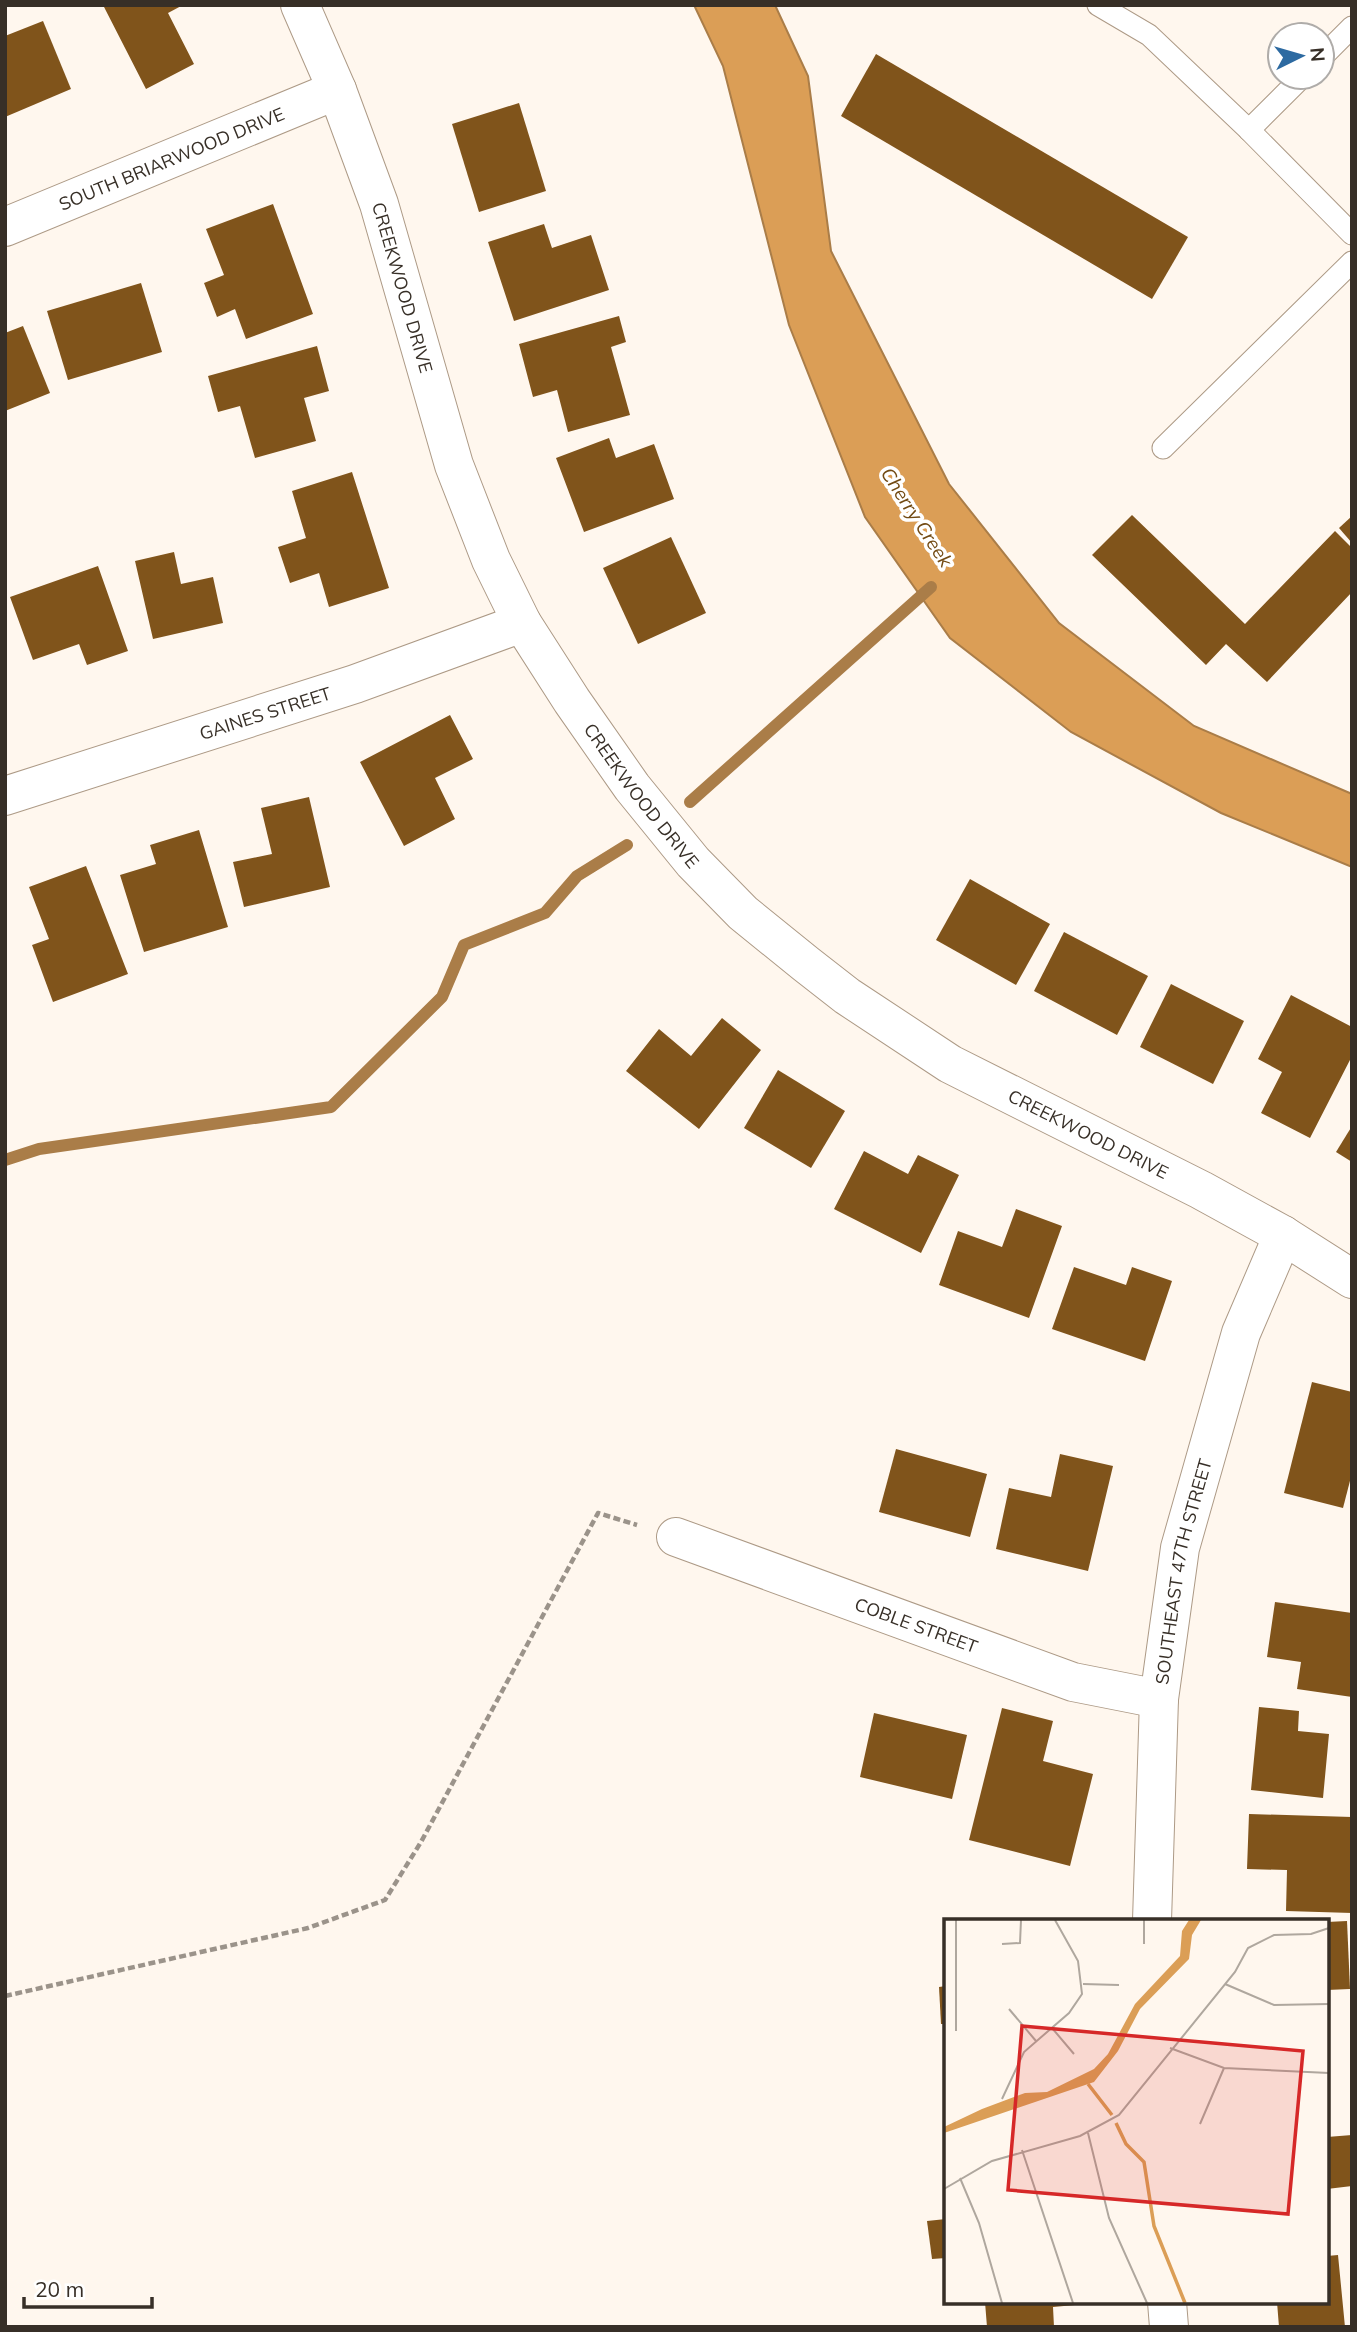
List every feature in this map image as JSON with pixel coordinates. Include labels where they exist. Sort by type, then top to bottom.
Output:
[{"type":"street","name":"CREEKWOOD DRIVE","points":[[300,5],[337,90],[379,204],[454,466],[491,560],[522,623],[572,701],[632,787],[693,862],[743,913],[795,956],[847,996],[950,1064],[1200,1190],[1283,1236],[1352,1279]]},
{"type":"street","name":"SOUTH BRIARWOOD DRIVE","points":[[5,227],[337,90]]},
{"type":"street","name":"GAINES STREET","points":[[5,796],[355,684],[522,623]]},
{"type":"street","name":"SOUTHEAST 47TH STREET","points":[[1152,1919],[1158,1699],[1180,1548],[1241,1333],[1283,1236]]},
{"type":"street","name":"COBLE STREET","points":[[676,1537],[1073,1682],[1158,1699]]},
{"type":"street","points":[[1167,2304],[1170,2327]]},
{"type":"lane","points":[[1098,5],[1149,35],[1352,234]]},
{"type":"lane","points":[[1336,43],[1352,27]]},
{"type":"lane","points":[[1249,131],[1288,91]]},
{"type":"lane","points":[[1163,447],[1352,262]]},
{"type":"path","points":[[5,1996],[308,1928],[385,1900],[421,1842],[598,1513],[676,1537]]},
{"type":"water","name":"Cherry Creek","points":[[694,5],[775,5],[808,76],[831,251],[949,484],[1059,623],[1194,726],[1352,794],[1352,867],[1221,813],[1071,732],[950,638],[865,517],[789,325],[723,66]]},
{"type":"building","points":[[103,5],[183,5],[168,13],[194,64],[146,89]]},
{"type":"building","points":[[43,21],[71,89],[5,117],[5,36]]},
{"type":"building","points":[[876,54],[1188,237],[1152,299],[841,116]]},
{"type":"building","points":[[519,103],[546,191],[479,212],[452,124]]},
{"type":"building","points":[[273,204],[313,314],[246,339],[235,309],[217,317],[204,283],[224,275],[206,229]]},
{"type":"building","points":[[544,224],[552,248],[591,235],[609,290],[514,321],[488,242]]},
{"type":"building","points":[[141,283],[162,352],[68,380],[47,311]]},
{"type":"building","points":[[619,316],[626,342],[611,347],[630,415],[568,432],[557,390],[533,397],[519,344]]},
{"type":"building","points":[[23,326],[50,393],[5,411],[5,333]]},
{"type":"building","points":[[317,346],[329,391],[304,398],[316,441],[255,458],[240,406],[218,412],[208,376]]},
{"type":"building","points":[[609,438],[616,458],[654,444],[674,499],[584,532],[556,458]]},
{"type":"building","points":[[352,472],[389,588],[329,607],[319,573],[290,583],[278,547],[306,538],[292,491]]},
{"type":"building","points":[[1132,515],[1245,624],[1335,531],[1352,548],[1352,592],[1267,682],[1226,644],[1206,665],[1092,555]]},
{"type":"building","points":[[1352,516],[1352,543],[1339,528]]},
{"type":"building","points":[[671,537],[706,613],[638,644],[603,568]]},
{"type":"building","points":[[174,552],[181,584],[213,577],[223,623],[153,639],[135,561]]},
{"type":"building","points":[[98,566],[128,651],[87,665],[79,644],[33,660],[10,597]]},
{"type":"building","points":[[450,715],[473,759],[435,778],[455,819],[404,846],[360,762]]},
{"type":"building","points":[[309,797],[330,887],[244,907],[233,862],[272,854],[261,808]]},
{"type":"building","points":[[199,830],[228,927],[144,952],[120,875],[156,864],[150,845]]},
{"type":"building","points":[[86,866],[128,974],[53,1002],[32,945],[49,939],[29,887]]},
{"type":"building","points":[[970,879],[1050,924],[1016,985],[936,940]]},
{"type":"building","points":[[1064,932],[1148,976],[1117,1035],[1034,991]]},
{"type":"building","points":[[1171,984],[1244,1021],[1213,1084],[1140,1047]]},
{"type":"building","points":[[1291,995],[1352,1027],[1352,1056],[1310,1138],[1261,1113],[1282,1072],[1258,1059]]},
{"type":"building","points":[[722,1018],[761,1050],[699,1129],[626,1071],[659,1029],[691,1056]]},
{"type":"building","points":[[778,1070],[845,1111],[811,1168],[744,1128]]},
{"type":"building","points":[[1352,1126],[1352,1162],[1336,1152]]},
{"type":"building","points":[[864,1151],[908,1174],[918,1155],[959,1175],[921,1253],[834,1209]]},
{"type":"building","points":[[1016,1209],[1062,1226],[1029,1318],[939,1285],[958,1231],[1002,1247]]},
{"type":"building","points":[[1074,1267],[1126,1285],[1132,1267],[1172,1281],[1145,1361],[1052,1329]]},
{"type":"building","points":[[1312,1382],[1352,1392],[1352,1473],[1343,1508],[1284,1493]]},
{"type":"building","points":[[896,1449],[987,1474],[970,1537],[879,1512]]},
{"type":"building","points":[[1060,1454],[1113,1466],[1088,1571],[996,1549],[1009,1488],[1051,1497]]},
{"type":"building","points":[[1275,1602],[1352,1613],[1352,1697],[1297,1689],[1301,1662],[1267,1657]]},
{"type":"building","points":[[1259,1707],[1299,1711],[1298,1731],[1329,1734],[1323,1798],[1251,1790]]},
{"type":"building","points":[[1002,1708],[1053,1721],[1043,1761],[1093,1774],[1070,1866],[969,1840]]},
{"type":"building","points":[[874,1713],[967,1735],[952,1799],[860,1777]]},
{"type":"building","points":[[1249,1814],[1352,1817],[1352,1913],[1286,1911],[1287,1870],[1247,1869]]},
{"type":"building","points":[[1347,1921],[1350,1989],[1329,1990],[1329,1922]]},
{"type":"building","points":[[944,1986],[944,2024],[941,2024],[939,1987]]},
{"type":"building","points":[[1352,2135],[1352,2186],[1329,2189],[1329,2137]]},
{"type":"building","points":[[944,2219],[944,2258],[932,2259],[927,2221]]},
{"type":"building","points":[[1338,2255],[1345,2327],[1279,2327],[1277,2304],[1329,2304],[1329,2256]]},
{"type":"building","points":[[985,2304],[1075,2304],[1053,2307],[1054,2327],[987,2327]]},
{"type":"waterway","points":[[690,802],[931,587]]},
{"type":"waterway","points":[[5,1160],[39,1149],[331,1107],[442,997],[464,945],[545,913],[577,876],[627,845]]}]
